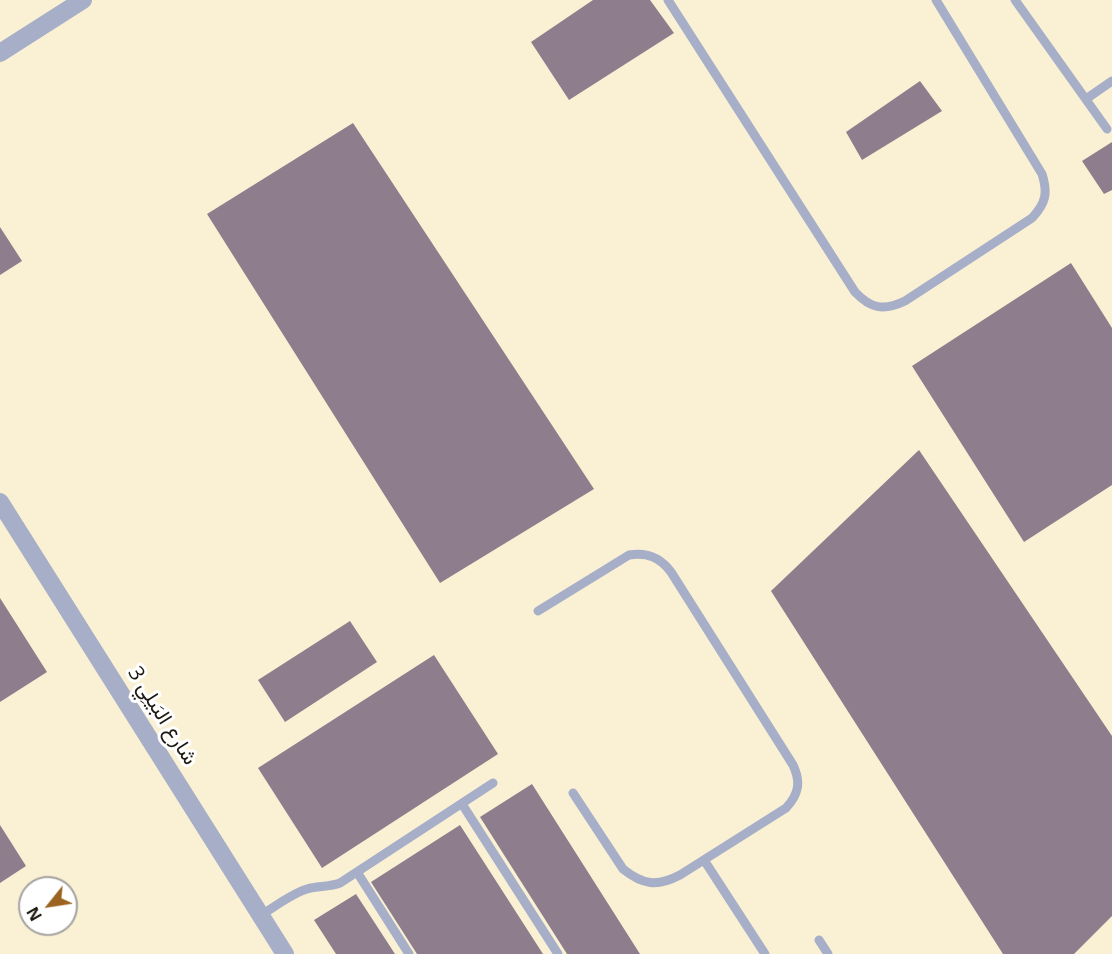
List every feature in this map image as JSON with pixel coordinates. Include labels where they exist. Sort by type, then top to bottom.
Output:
[{"type":"street","points":[[0,53],[83,0]]},
{"type":"street","name":"شارع البَيلِي 3","points":[[0,502],[285,954]]},
{"type":"lane","points":[[668,0],[855,291],[872,306],[884,307],[895,306],[905,301],[1032,218],[1040,209],[1045,198],[1046,186],[1042,174],[936,0]]},
{"type":"lane","points":[[1015,0],[1107,129]]},
{"type":"lane","points":[[1086,99],[1112,81]]},
{"type":"lane","points":[[538,611],[629,555],[639,554],[657,558],[671,572],[793,765],[798,783],[796,793],[786,808],[669,881],[657,883],[644,882],[622,870],[573,793]]},
{"type":"lane","points":[[261,915],[304,890],[330,887],[340,883],[493,783]]},
{"type":"lane","points":[[462,804],[558,954]]},
{"type":"lane","points":[[704,860],[765,954]]},
{"type":"lane","points":[[357,873],[409,954]]},
{"type":"lane","points":[[819,940],[828,954]]},
{"type":"shaded area","points":[[0,0],[1112,0],[1112,954],[0,954]]},
{"type":"building","points":[[593,0],[650,0],[674,33],[569,100],[531,42]]},
{"type":"building","points":[[920,81],[942,111],[862,160],[846,132]]},
{"type":"building","points":[[353,123],[594,489],[440,583],[207,214]]},
{"type":"building","points":[[1112,142],[1112,190],[1104,194],[1082,161]]},
{"type":"building","points":[[0,227],[22,261],[0,275]]},
{"type":"building","points":[[1071,263],[1112,328],[1112,485],[1024,542],[912,366]]},
{"type":"building","points":[[919,450],[1112,736],[1112,916],[1074,954],[1003,954],[771,591]]},
{"type":"building","points":[[0,598],[47,672],[0,702]]},
{"type":"building","points":[[350,621],[377,662],[285,722],[258,680]]},
{"type":"building","points":[[434,655],[498,754],[322,868],[258,768]]},
{"type":"building","points":[[532,784],[640,954],[567,954],[480,817]]},
{"type":"building","points":[[0,825],[26,866],[0,883]]},
{"type":"building","points":[[460,825],[543,954],[417,954],[371,882]]},
{"type":"building","points":[[356,894],[395,954],[336,954],[314,920]]}]
